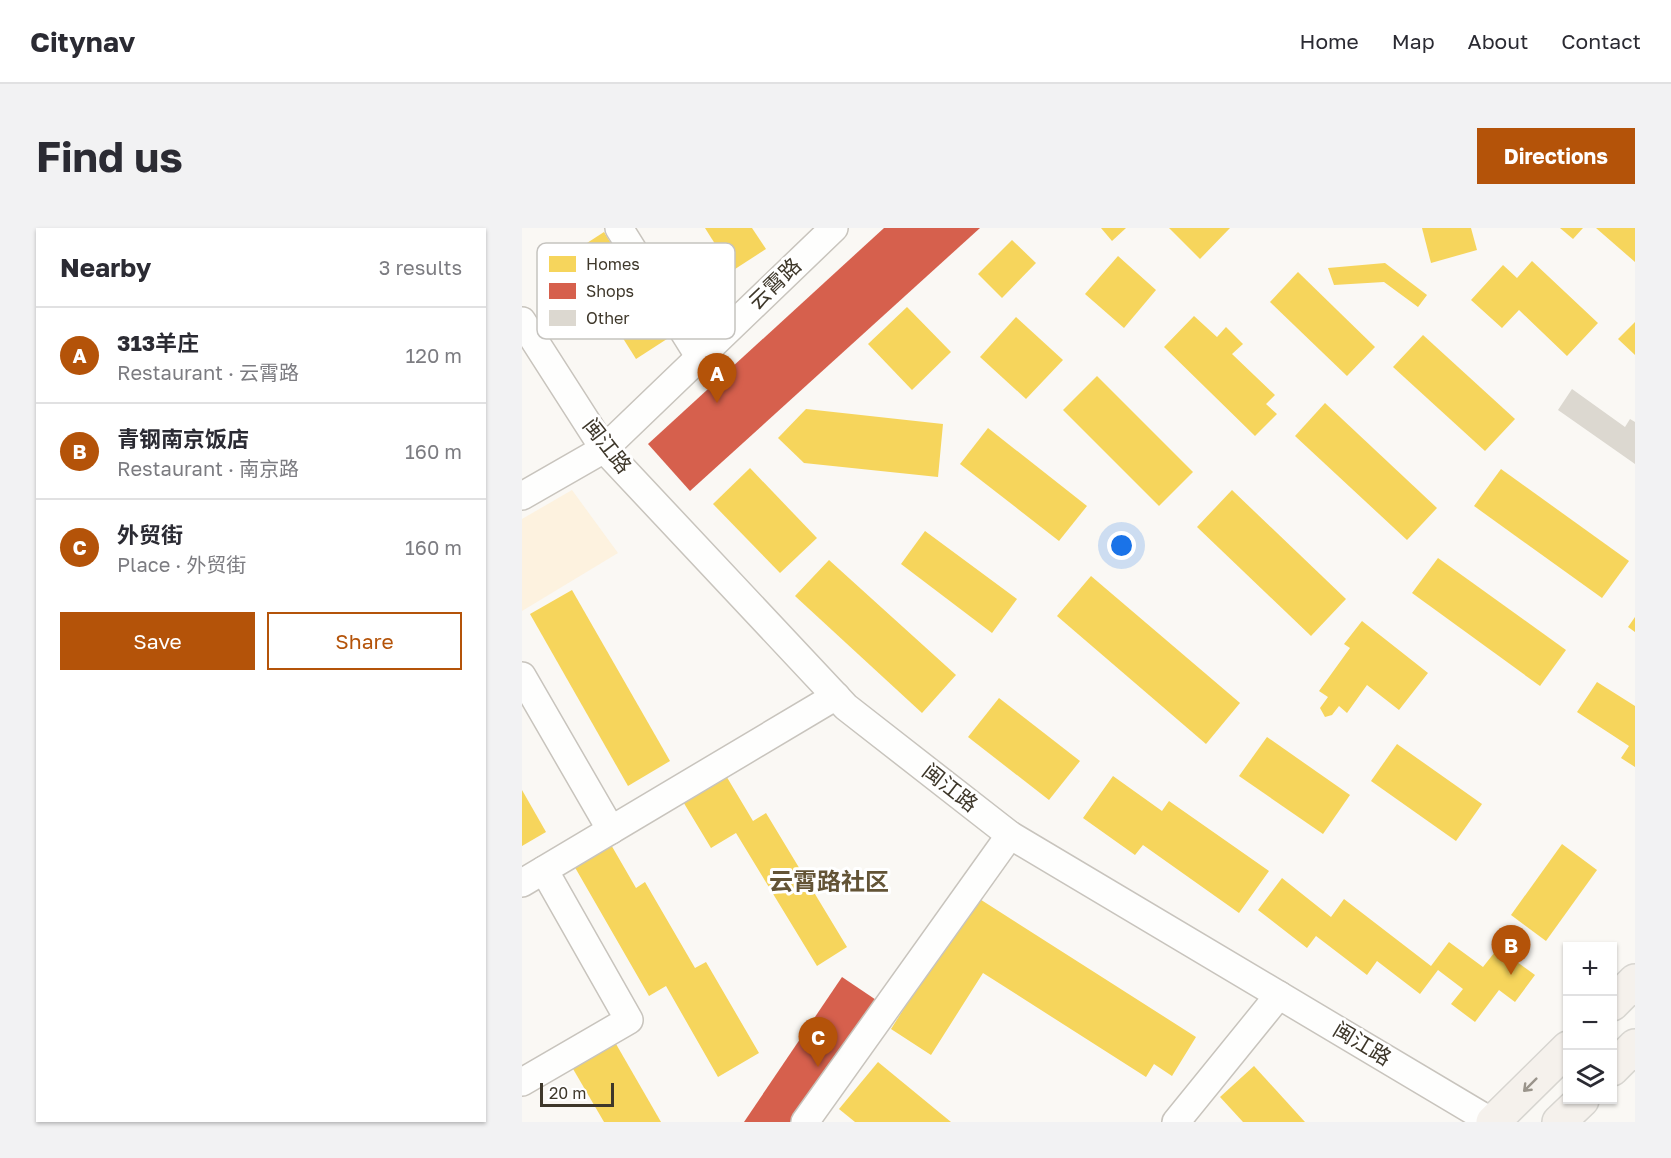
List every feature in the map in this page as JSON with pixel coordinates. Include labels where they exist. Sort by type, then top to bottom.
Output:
[{"type":"main road","points":[[1617,999],[1635,981]]},
{"type":"main road","points":[[1617,1064],[1635,1046]]},
{"type":"main road","points":[[1493,1122],[1566,1050]]},
{"type":"main road","points":[[1559,1122],[1578,1104]]},
{"type":"street","points":[[619,228],[628,243]]},
{"type":"street","name":"云霄路","points":[[735,322],[834,228]]},
{"type":"street","name":"闽江路","points":[[522,321],[604,449],[846,707],[1010,835],[1493,1122]]},
{"type":"street","points":[[688,339],[699,356]]},
{"type":"street","name":"云霄路","points":[[522,496],[604,449],[717,339]]},
{"type":"street","points":[[522,676],[611,830]]},
{"type":"street","points":[[522,1082],[629,1020],[533,877],[836,696]]},
{"type":"street","points":[[805,1122],[1010,835]]},
{"type":"street","points":[[1176,1122],[1279,994]]},
{"type":"shaded area","points":[[572,490],[618,553],[522,611],[522,519]]},
{"type":"building: Homes","points":[[705,228],[752,228],[766,249],[735,269],[735,243],[714,243]]},
{"type":"building: Homes","points":[[1101,228],[1126,228],[1112,241]]},
{"type":"building: Homes","points":[[1169,228],[1230,228],[1200,259]]},
{"type":"building: Homes","points":[[1422,228],[1471,228],[1477,250],[1431,263]]},
{"type":"building: Homes","points":[[1560,228],[1583,228],[1573,239]]},
{"type":"building: Homes","points":[[1596,228],[1635,228],[1635,262]]},
{"type":"building: Homes","points":[[604,232],[611,243],[587,243]]},
{"type":"building: Homes","points":[[1012,240],[1036,263],[1002,298],[978,274]]},
{"type":"building: Homes","points":[[1118,256],[1156,290],[1124,328],[1085,294]]},
{"type":"building: Homes","points":[[1532,261],[1598,323],[1567,356],[1519,310],[1502,328],[1471,300],[1503,265],[1517,278]]},
{"type":"building: Homes","points":[[1385,263],[1427,295],[1418,307],[1384,282],[1334,285],[1328,268]]},
{"type":"building: Homes","points":[[1298,272],[1375,347],[1347,376],[1270,302]]},
{"type":"building: Homes","points":[[907,307],[951,352],[912,390],[868,344]]},
{"type":"building: Homes","points":[[1194,316],[1217,337],[1226,327],[1243,344],[1232,354],[1275,395],[1266,404],[1277,414],[1255,436],[1164,347]]},
{"type":"building: Homes","points":[[1016,317],[1063,360],[1026,399],[980,357]]},
{"type":"building: Homes","points":[[1635,322],[1635,355],[1618,339]]},
{"type":"building: Homes","points":[[1423,335],[1515,419],[1485,451],[1393,367]]},
{"type":"building: Homes","points":[[623,339],[667,339],[636,359]]},
{"type":"building: Homes","points":[[1097,376],[1193,472],[1159,506],[1063,410]]},
{"type":"building: Homes","points":[[1325,403],[1437,508],[1407,540],[1295,436]]},
{"type":"building: Homes","points":[[806,409],[943,424],[938,477],[804,463],[778,438]]},
{"type":"building: Homes","points":[[988,428],[1087,506],[1059,541],[960,464]]},
{"type":"building: Homes","points":[[750,468],[817,538],[780,573],[713,504]]},
{"type":"building: Homes","points":[[1501,469],[1629,561],[1602,598],[1474,506]]},
{"type":"building: Homes","points":[[1232,490],[1346,599],[1311,636],[1197,527]]},
{"type":"building: Homes","points":[[925,531],[1017,599],[992,633],[901,564]]},
{"type":"building: Homes","points":[[1438,558],[1566,650],[1540,686],[1412,593]]},
{"type":"building: Homes","points":[[829,560],[956,675],[922,713],[795,596]]},
{"type":"building: Homes","points":[[1091,576],[1240,703],[1206,744],[1057,616]]},
{"type":"building: Homes","points":[[572,590],[670,761],[628,786],[530,614]]},
{"type":"building: Homes","points":[[1635,617],[1635,632],[1628,627]]},
{"type":"building: Homes","points":[[1362,621],[1428,673],[1399,710],[1367,685],[1347,713],[1339,706],[1332,715],[1325,717],[1320,708],[1328,697],[1319,691],[1350,648],[1344,644]]},
{"type":"building: Homes","points":[[1597,682],[1635,706],[1635,767],[1621,758],[1629,746],[1577,712]]},
{"type":"building: Homes","points":[[999,698],[1080,761],[1049,800],[968,737]]},
{"type":"building: Homes","points":[[1267,737],[1350,795],[1323,834],[1239,776]]},
{"type":"building: Homes","points":[[1397,744],[1482,804],[1456,841],[1371,781]]},
{"type":"building: Homes","points":[[725,774],[753,821],[766,813],[847,947],[817,966],[736,833],[711,848],[682,800]]},
{"type":"building: Homes","points":[[1113,776],[1162,811],[1169,801],[1269,871],[1239,913],[1143,845],[1135,855],[1083,818]]},
{"type":"building: Homes","points":[[522,790],[546,832],[522,846]]},
{"type":"building: Homes","points":[[610,843],[636,888],[645,882],[695,968],[706,962],[759,1053],[718,1077],[666,986],[649,996],[573,864]]},
{"type":"building: Homes","points":[[1562,844],[1597,870],[1546,941],[1511,915]]},
{"type":"building: Homes","points":[[1282,878],[1331,917],[1344,899],[1431,966],[1449,942],[1483,967],[1498,948],[1535,975],[1515,1002],[1499,990],[1475,1022],[1451,1004],[1463,989],[1438,970],[1420,994],[1377,961],[1367,975],[1316,936],[1307,948],[1258,910]]},
{"type":"building: Homes","points":[[975,896],[1196,1037],[1172,1076],[1154,1064],[1146,1077],[983,973],[931,1055],[891,1029]]},
{"type":"building: Homes","points":[[612,1037],[661,1122],[604,1122],[569,1062]]},
{"type":"building: Homes","points":[[878,1062],[951,1122],[855,1122],[839,1109]]},
{"type":"building: Homes","points":[[1254,1066],[1305,1122],[1243,1122],[1220,1097]]},
{"type":"building: Shops","points":[[884,228],[980,228],[690,491],[648,444]]},
{"type":"building: Shops","points":[[842,977],[894,1012],[817,1122],[744,1122]]},
{"type":"building: Other","points":[[1572,389],[1625,427],[1630,419],[1635,422],[1635,464],[1558,410]]},
{"type":"place","name":"313羊庄","points":[[717,403]]},
{"type":"place","name":"青钢南京饭店","points":[[1511,975]]},
{"type":"place","name":"外贸街","points":[[818,1067]]},
{"type":"district","name":"云霄路社区","points":[[829,882]]}]
